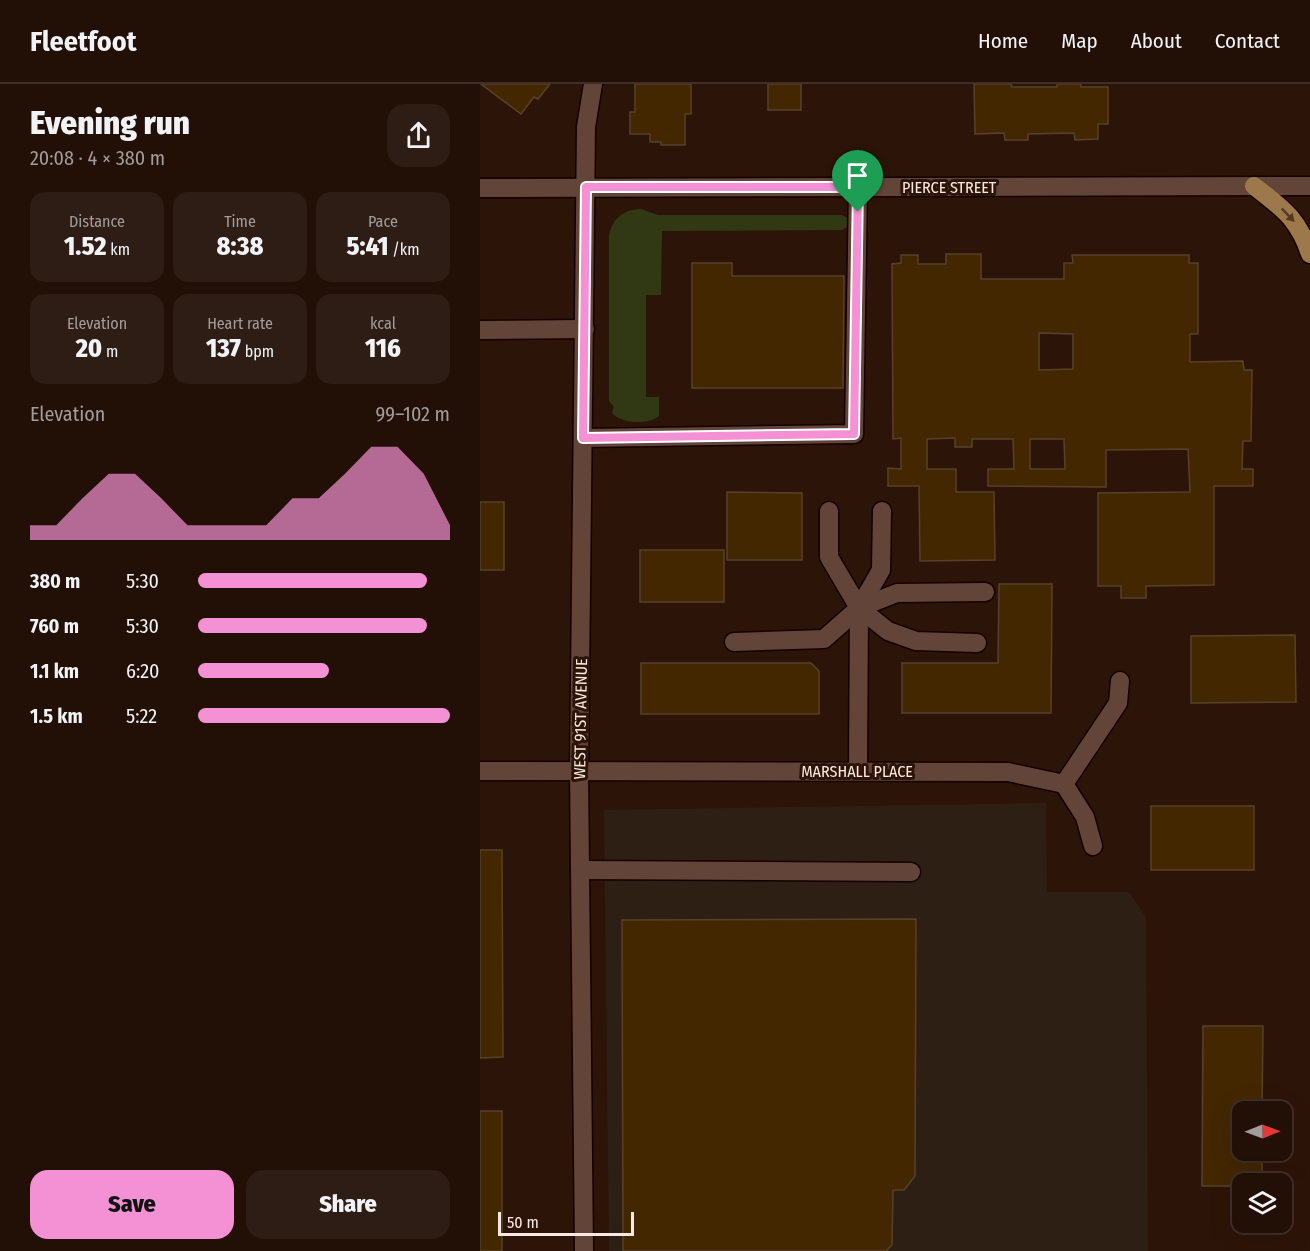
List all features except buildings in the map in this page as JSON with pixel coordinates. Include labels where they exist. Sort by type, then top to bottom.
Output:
[{"type":"main road","points":[[1254,186],[1293,219],[1310,254]]},
{"type":"street","name":"WEST 91ST AVENUE","points":[[584,1251],[579,772],[586,127],[594,84]]},
{"type":"street","name":"PIERCE STREET","points":[[480,188],[1310,186]]},
{"type":"street","points":[[583,438],[854,434],[858,187]]},
{"type":"street","points":[[480,330],[585,329]]},
{"type":"street","points":[[829,511],[829,557],[859,608],[888,631],[916,641],[977,643]]},
{"type":"street","points":[[734,642],[824,639],[859,608],[881,570],[882,511]]},
{"type":"street","points":[[859,608],[897,593],[985,592]]},
{"type":"street","points":[[858,771],[859,608]]},
{"type":"street","points":[[1093,846],[1085,817],[1064,784],[1118,703],[1120,681]]},
{"type":"street","name":"MARSHALL PLACE","points":[[480,771],[1008,771],[1064,784]]},
{"type":"street","points":[[580,870],[911,872]]},
{"type":"shaded area","points":[[1046,803],[1047,892],[1129,892],[1146,917],[1148,1251],[609,1251],[604,810]]},
{"type":"green space","points":[[641,209],[658,215],[842,215],[849,219],[847,227],[842,230],[662,231],[661,295],[646,295],[646,397],[659,397],[659,416],[648,421],[635,422],[616,417],[612,413],[614,407],[609,401],[609,235],[613,224],[620,216],[629,211]]},
{"type":"route","points":[[586,187],[858,187],[858,212],[854,434],[583,438],[586,187]]}]
